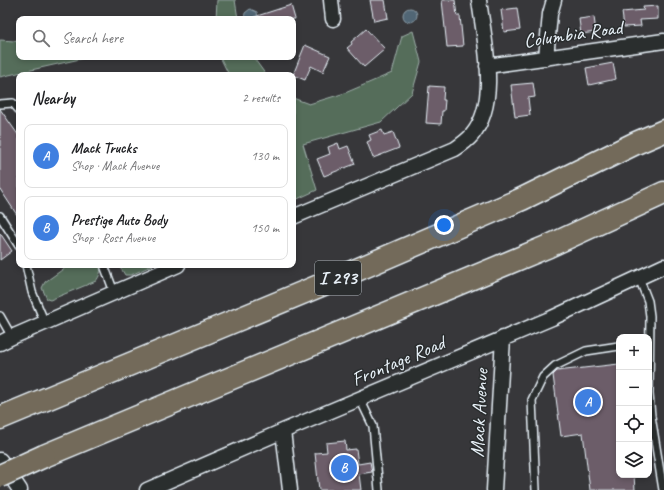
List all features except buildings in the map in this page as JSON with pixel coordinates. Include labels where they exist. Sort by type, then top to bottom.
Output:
[{"type":"highway","points":[[636,143],[664,123]]},
{"type":"highway","name":"I 293","points":[[4,417],[331,281],[514,202],[664,131]]},
{"type":"highway","name":"I 293","points":[[0,476],[44,456],[549,246],[664,193]]},
{"type":"street","points":[[331,0],[333,19]]},
{"type":"street","points":[[296,216],[455,149],[474,133],[483,116],[488,92],[487,66],[479,0]]},
{"type":"street","points":[[546,58],[550,14],[554,0]]},
{"type":"street","name":"Columbia Road","points":[[487,66],[664,41]]},
{"type":"street","name":"Frontage Road","points":[[147,490],[552,318],[664,266]]},
{"type":"street","points":[[0,344],[12,336],[171,268]]},
{"type":"street","name":"Mack Avenue","points":[[494,490],[503,338]]},
{"type":"street","points":[[283,431],[290,490]]},
{"type":"street","points":[[0,460],[20,490]]},
{"type":"lane","points":[[0,104],[13,103],[16,106]]},
{"type":"lane","points":[[0,216],[16,241]]},
{"type":"lane","points":[[27,268],[32,292],[45,323]]},
{"type":"lane","points":[[105,268],[114,292]]},
{"type":"lane","points":[[639,278],[649,308],[650,334]]},
{"type":"lane","points":[[0,316],[12,336]]},
{"type":"lane","points":[[536,490],[532,400],[543,377],[555,366],[586,351],[616,346]]},
{"type":"lane","points":[[649,370],[649,394],[651,416],[663,490]]},
{"type":"lane","points":[[360,399],[373,426],[379,490]]},
{"type":"green space","points":[[217,0],[235,0],[238,16],[216,16]]},
{"type":"green space","points":[[413,31],[421,62],[412,93],[381,122],[303,144],[317,190],[296,200],[296,99],[309,104],[345,93],[392,73],[402,36]]},
{"type":"green space","points":[[0,40],[16,40],[16,60],[76,60],[22,72],[16,72],[16,73],[0,77]]},
{"type":"green space","points":[[222,60],[255,60],[264,72],[228,72]]},
{"type":"green space","points":[[65,268],[101,268],[96,281],[50,300],[47,299],[42,288],[45,282]]},
{"type":"green space","points":[[121,268],[146,268],[131,275],[125,275]]},
{"type":"water","points":[[407,8],[413,8],[417,12],[417,18],[413,22],[407,22],[403,18],[403,12]]},
{"type":"water","points":[[250,9],[257,12],[258,16],[244,16],[245,13]]},
{"type":"place","name":"Mack Trucks","points":[[588,402]]},
{"type":"place","name":"Prestige Auto Body","points":[[344,468]]}]
